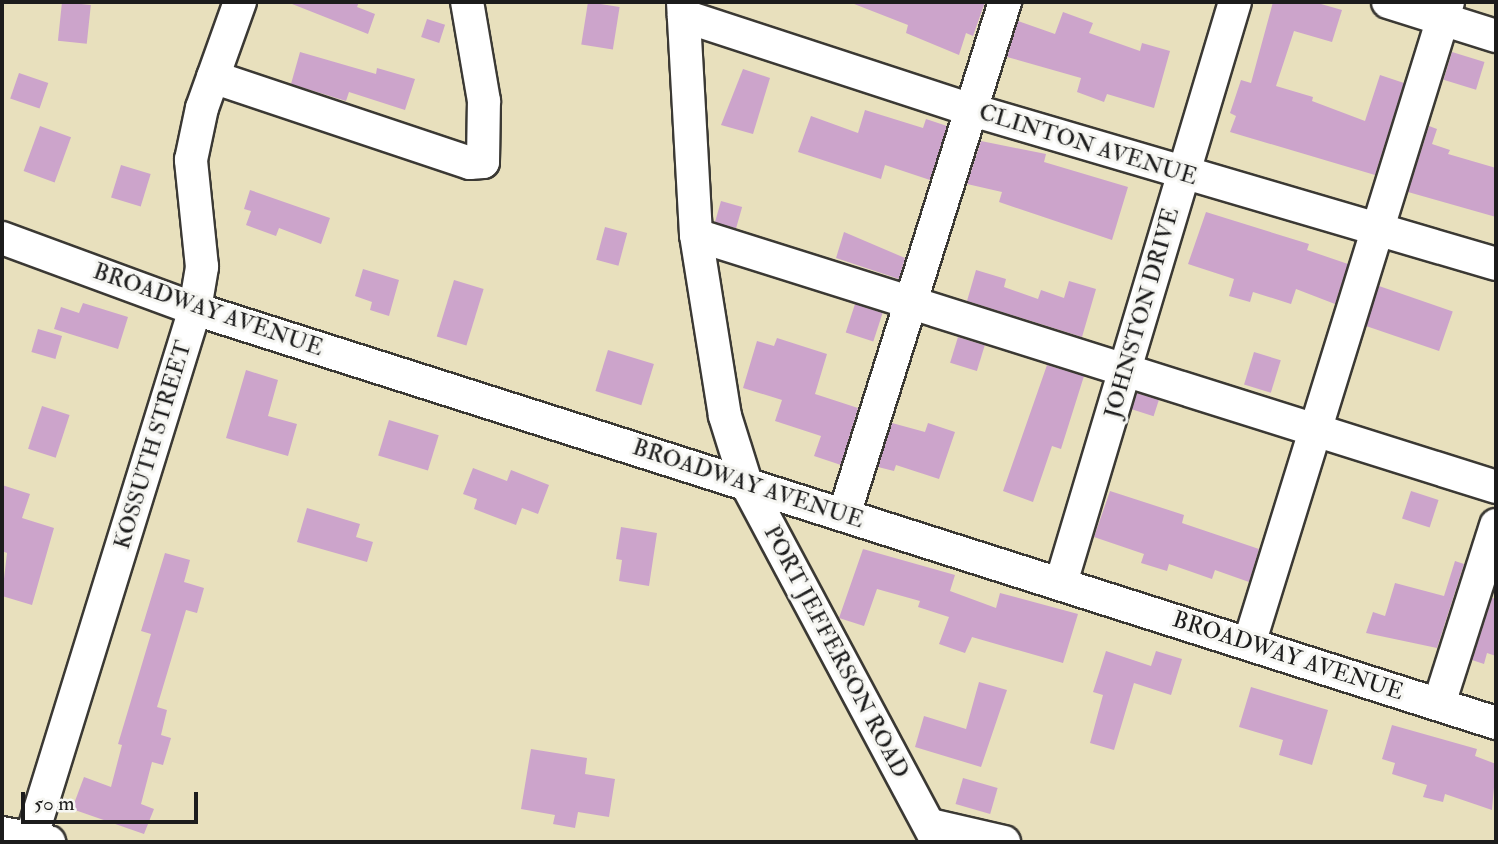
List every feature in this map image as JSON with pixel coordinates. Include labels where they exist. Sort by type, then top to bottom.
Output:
[{"type":"street","name":"KOSSUTH STREET","points":[[28,839],[195,309],[202,267],[191,160],[213,77],[240,2]]},
{"type":"street","points":[[213,77],[470,163],[483,163],[484,101],[467,2]]},
{"type":"street","points":[[844,515],[1005,2]]},
{"type":"street","name":"JOHNSTON DRIVE","points":[[1062,583],[1235,2]]},
{"type":"street","points":[[1388,2],[1445,10],[1496,36]]},
{"type":"street","name":"CLINTON AVENUE","points":[[683,9],[972,110],[1496,264]]},
{"type":"street","name":"PORT JEFFERSON ROAD","points":[[683,9],[696,234],[725,416],[746,483],[934,834]]},
{"type":"street","points":[[1249,644],[1318,432],[1445,10]]},
{"type":"street","points":[[696,234],[1496,487]]},
{"type":"street","name":"BROADWAY AVENUE","points":[[2,238],[195,309],[1496,723]]},
{"type":"street","points":[[1439,704],[1496,525]]},
{"type":"street","points":[[934,834],[1004,842]]},
{"type":"building","points":[[62,2],[91,5],[87,44],[58,41]]},
{"type":"building","points":[[287,2],[359,2],[357,7],[375,14],[368,34]]},
{"type":"building","points":[[588,2],[620,7],[613,49],[581,44]]},
{"type":"building","points":[[849,2],[985,2],[973,36],[966,33],[959,55],[906,33],[908,25]]},
{"type":"building","points":[[1273,2],[1314,2],[1342,10],[1332,42],[1294,31],[1276,86],[1313,97],[1312,101],[1365,121],[1380,75],[1404,83],[1375,175],[1230,132],[1236,116],[1230,113],[1241,80],[1251,83]]},
{"type":"building","points":[[1063,12],[1093,23],[1089,33],[1140,51],[1142,43],[1170,51],[1154,108],[1107,94],[1104,102],[1077,92],[1081,78],[1007,57],[1018,21],[1055,34]]},
{"type":"building","points":[[427,19],[445,25],[439,43],[421,37]]},
{"type":"building","points":[[300,52],[376,74],[377,68],[415,79],[405,110],[349,92],[346,101],[291,84]]},
{"type":"building","points":[[1452,52],[1485,62],[1476,90],[1444,80]]},
{"type":"building","points":[[743,69],[770,78],[753,134],[721,125]]},
{"type":"building","points":[[19,73],[48,83],[40,109],[10,99]]},
{"type":"building","points":[[865,110],[923,128],[926,119],[947,126],[930,180],[885,165],[881,179],[798,152],[811,116],[858,133]]},
{"type":"building","points":[[40,126],[71,137],[55,182],[24,171]]},
{"type":"building","points":[[1429,126],[1437,129],[1432,144],[1450,150],[1448,154],[1496,168],[1496,217],[1408,192]]},
{"type":"building","points":[[981,141],[1046,154],[1044,162],[1128,187],[1112,240],[999,202],[1002,192],[967,184]]},
{"type":"building","points":[[121,165],[151,174],[141,207],[111,198]]},
{"type":"building","points":[[250,190],[330,218],[321,244],[279,228],[276,236],[246,225],[251,211],[244,209]]},
{"type":"building","points":[[721,201],[742,207],[736,228],[715,222]]},
{"type":"building","points":[[1206,212],[1309,244],[1307,250],[1348,264],[1335,304],[1296,289],[1291,304],[1253,292],[1250,302],[1229,296],[1234,279],[1188,264]]},
{"type":"building","points":[[605,227],[627,233],[618,266],[596,260]]},
{"type":"building","points":[[844,232],[905,258],[899,279],[836,258]]},
{"type":"building","points":[[363,269],[399,280],[389,316],[370,310],[372,302],[355,296]]},
{"type":"building","points":[[976,270],[1006,279],[1004,287],[1038,299],[1041,290],[1064,298],[1069,281],[1096,289],[1082,337],[967,301]]},
{"type":"building","points":[[454,280],[484,289],[466,345],[437,336]]},
{"type":"building","points":[[1379,286],[1453,311],[1439,351],[1365,326]]},
{"type":"building","points":[[83,303],[128,317],[118,349],[54,329],[61,307],[79,313]]},
{"type":"building","points":[[855,304],[883,313],[873,341],[846,333]]},
{"type":"building","points":[[38,329],[62,336],[55,359],[31,352]]},
{"type":"building","points":[[958,337],[985,345],[977,371],[950,363]]},
{"type":"building","points":[[777,338],[827,354],[815,394],[858,408],[841,465],[814,456],[821,436],[775,421],[782,400],[743,388],[757,341],[774,346]]},
{"type":"building","points":[[608,350],[654,364],[641,405],[595,391]]},
{"type":"building","points":[[1254,352],[1281,360],[1271,393],[1244,385]]},
{"type":"building","points":[[1047,365],[1084,376],[1061,449],[1052,446],[1033,502],[1003,491]]},
{"type":"building","points":[[246,370],[278,380],[268,416],[297,424],[288,456],[226,438]]},
{"type":"building","points":[[1137,393],[1159,400],[1154,416],[1132,409]]},
{"type":"building","points":[[42,406],[70,415],[56,458],[28,449]]},
{"type":"building","points":[[389,420],[439,435],[428,471],[378,455]]},
{"type":"building","points":[[892,423],[925,432],[928,423],[955,432],[939,479],[896,465],[894,471],[878,467]]},
{"type":"building","points":[[473,468],[507,481],[511,470],[549,485],[538,514],[522,508],[516,525],[474,509],[477,499],[463,494]]},
{"type":"building","points":[[2,485],[30,494],[22,518],[54,528],[32,605],[2,596],[7,553],[2,551]]},
{"type":"building","points":[[1110,491],[1184,515],[1182,523],[1259,549],[1249,582],[1215,570],[1212,579],[1169,564],[1167,571],[1141,563],[1144,554],[1094,537]]},
{"type":"building","points":[[1411,491],[1439,500],[1430,528],[1402,519]]},
{"type":"building","points":[[307,508],[360,524],[356,537],[373,542],[367,562],[297,542]]},
{"type":"building","points":[[621,527],[657,533],[649,586],[619,581],[622,560],[616,559]]},
{"type":"building","points":[[863,549],[955,575],[950,591],[996,608],[1000,593],[1078,614],[1063,663],[972,637],[965,653],[939,644],[949,617],[918,607],[920,601],[877,589],[864,626],[839,618]]},
{"type":"building","points":[[165,553],[190,560],[184,582],[204,588],[197,613],[186,610],[157,707],[167,710],[161,735],[171,738],[163,765],[152,762],[141,804],[154,809],[144,834],[72,809],[84,777],[111,787],[122,745],[118,744],[151,634],[141,631]]},
{"type":"building","points":[[1455,561],[1464,564],[1437,648],[1366,633],[1373,612],[1385,616],[1395,583],[1444,596]]},
{"type":"building","points":[[1492,598],[1496,599],[1496,656],[1487,653],[1484,664],[1472,660]]},
{"type":"building","points":[[1106,651],[1151,666],[1156,651],[1182,659],[1171,695],[1134,683],[1114,750],[1090,743],[1103,695],[1093,692]]},
{"type":"building","points":[[979,682],[1007,690],[981,767],[915,747],[924,716],[966,729]]},
{"type":"building","points":[[1251,687],[1328,710],[1312,765],[1279,755],[1283,740],[1239,727]]},
{"type":"building","points":[[1392,725],[1477,749],[1475,756],[1496,764],[1492,810],[1445,794],[1443,802],[1423,797],[1427,785],[1392,774],[1395,763],[1382,759]]},
{"type":"building","points":[[531,749],[587,758],[585,774],[615,779],[609,817],[578,812],[575,828],[553,824],[555,815],[521,809]]},
{"type":"building","points":[[963,778],[998,788],[990,814],[956,804]]}]
